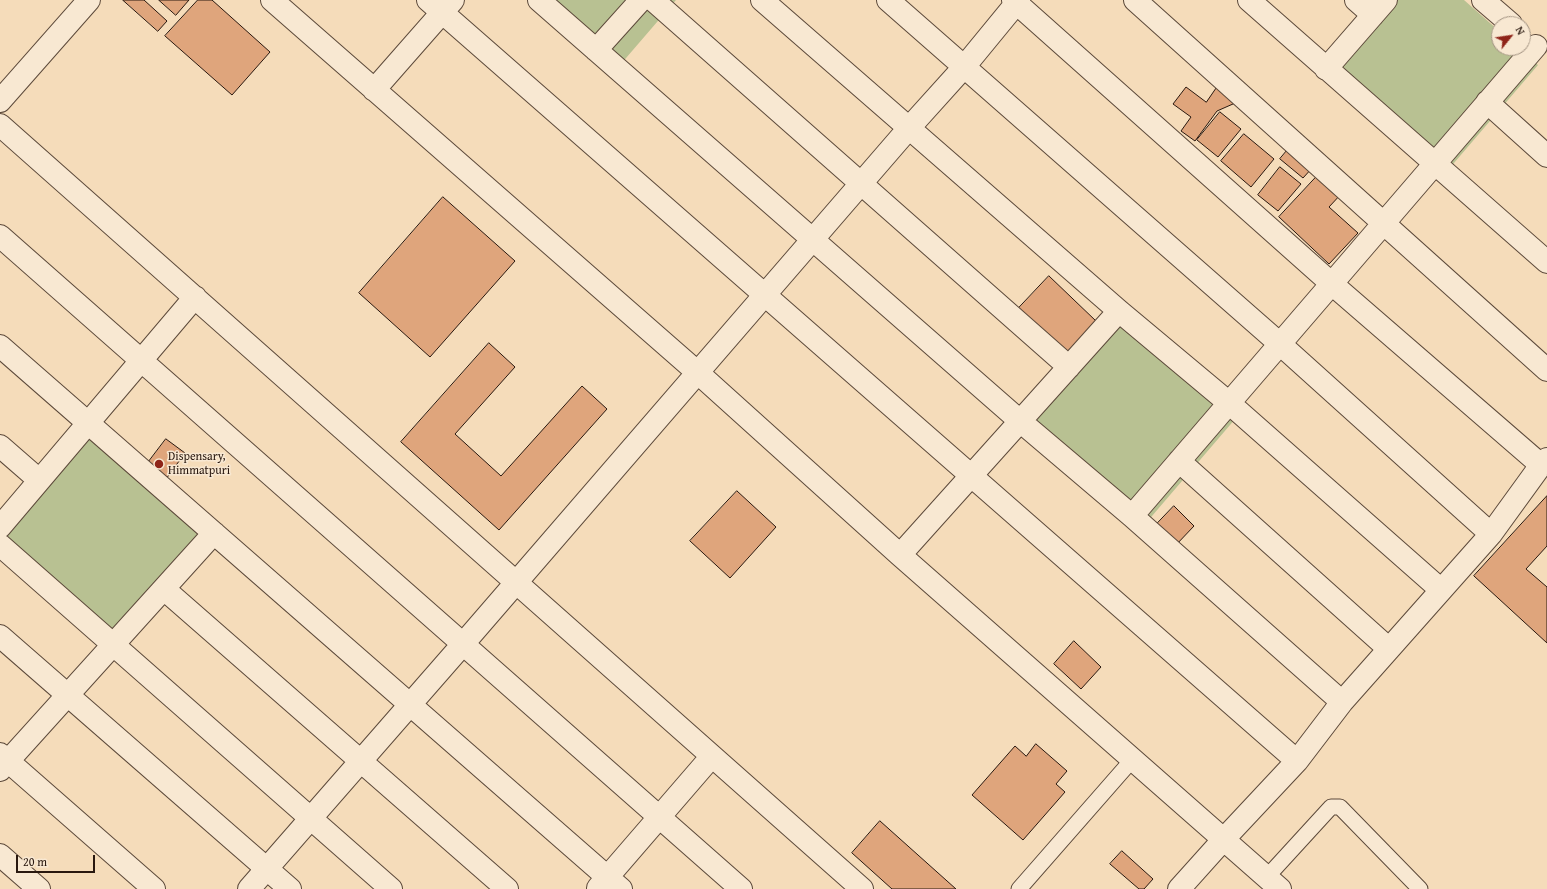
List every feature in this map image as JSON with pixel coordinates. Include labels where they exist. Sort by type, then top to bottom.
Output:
[{"type":"street","points":[[0,101],[89,0]]},
{"type":"street","points":[[272,0],[697,372],[900,555],[1222,840],[1273,883]]},
{"type":"street","points":[[539,0],[1020,421],[1132,516],[1342,702]]},
{"type":"street","points":[[596,50],[641,0]]},
{"type":"street","points":[[653,0],[1069,367]]},
{"type":"street","points":[[762,0],[1119,311],[1229,403],[1440,589]]},
{"type":"street","points":[[888,0],[1280,344],[1491,534]]},
{"type":"street","points":[[1135,0],[1547,370]]},
{"type":"street","points":[[1249,0],[1547,262]]},
{"type":"street","points":[[1326,69],[1379,8],[1356,0]]},
{"type":"street","points":[[1482,0],[1501,16]]},
{"type":"street","points":[[249,889],[463,644],[697,372],[765,296],[909,128],[964,68],[1016,1],[1332,284],[1544,462],[1491,534],[1440,589],[1342,702],[1297,761],[1222,840],[1179,889]]},
{"type":"street","points":[[374,90],[441,4],[765,296],[1297,761]]},
{"type":"street","points":[[1132,516],[1436,163],[1535,45]]},
{"type":"street","points":[[1487,102],[1547,156]]},
{"type":"street","points":[[0,125],[862,889]]},
{"type":"street","points":[[0,236],[741,889]]},
{"type":"street","points":[[0,527],[195,297]]},
{"type":"street","points":[[900,555],[1119,311]]},
{"type":"street","points":[[0,346],[409,704],[608,885],[660,818],[712,756]]},
{"type":"street","points":[[0,446],[39,480]]},
{"type":"street","points":[[1179,462],[1389,649]]},
{"type":"street","points":[[154,889],[3,762],[68,695],[214,534]]},
{"type":"street","points":[[0,545],[391,889]]},
{"type":"street","points":[[164,589],[506,889]]},
{"type":"street","points":[[0,636],[290,889]]},
{"type":"street","points":[[0,855],[39,889]]},
{"type":"lane","points":[[1019,889],[1132,760]]},
{"type":"lane","points":[[1273,883],[1332,807],[1340,807],[1420,889]]},
{"type":"green space","points":[[548,0],[676,0],[620,65]]},
{"type":"green space","points":[[1390,0],[1464,0],[1491,24],[1491,56],[1527,56],[1538,65],[1448,170],[1331,66]]},
{"type":"green space","points":[[1120,316],[1236,418],[1146,523],[1029,418]]},
{"type":"green space","points":[[89,431],[204,533],[115,638],[0,531]]},
{"type":"building","points":[[123,0],[144,0],[167,21],[158,31]]},
{"type":"building","points":[[159,0],[189,0],[176,15]]},
{"type":"building","points":[[198,0],[212,0],[270,52],[232,95],[165,36]]},
{"type":"building","points":[[1220,83],[1242,100],[1217,111],[1195,141],[1181,131],[1191,117],[1173,104],[1186,87],[1206,102]]},
{"type":"building","points":[[1220,112],[1241,129],[1218,157],[1197,140]]},
{"type":"building","points":[[1244,134],[1274,159],[1251,187],[1221,161]]},
{"type":"building","points":[[1290,147],[1313,167],[1303,178],[1280,159]]},
{"type":"building","points":[[1280,167],[1301,184],[1278,211],[1258,195]]},
{"type":"building","points":[[1320,173],[1342,193],[1329,207],[1358,233],[1329,264],[1279,217]]},
{"type":"building","points":[[443,197],[515,261],[430,357],[359,293]]},
{"type":"building","points":[[1049,276],[1096,321],[1064,356],[1016,311]]},
{"type":"building","points":[[489,343],[515,367],[455,434],[501,476],[582,386],[607,409],[499,530],[401,442]]},
{"type":"building","points":[[166,439],[185,453],[166,479],[147,464]]},
{"type":"building","points":[[737,491],[776,527],[730,578],[690,541]]},
{"type":"building","points":[[1547,496],[1547,546],[1526,569],[1547,587],[1547,643],[1474,576]]},
{"type":"building","points":[[1174,506],[1194,526],[1175,546],[1154,527]]},
{"type":"building","points":[[1074,641],[1101,667],[1081,689],[1054,664]]},
{"type":"building","points":[[1036,744],[1067,771],[1056,784],[1065,792],[1023,840],[972,795],[1015,746],[1026,756]]},
{"type":"building","points":[[880,821],[956,889],[892,889],[852,853]]},
{"type":"building","points":[[1122,851],[1153,879],[1144,889],[1139,889],[1110,864]]},
{"type":"place","name":"Dispensary, Himmatpuri","points":[[159,464]]}]
